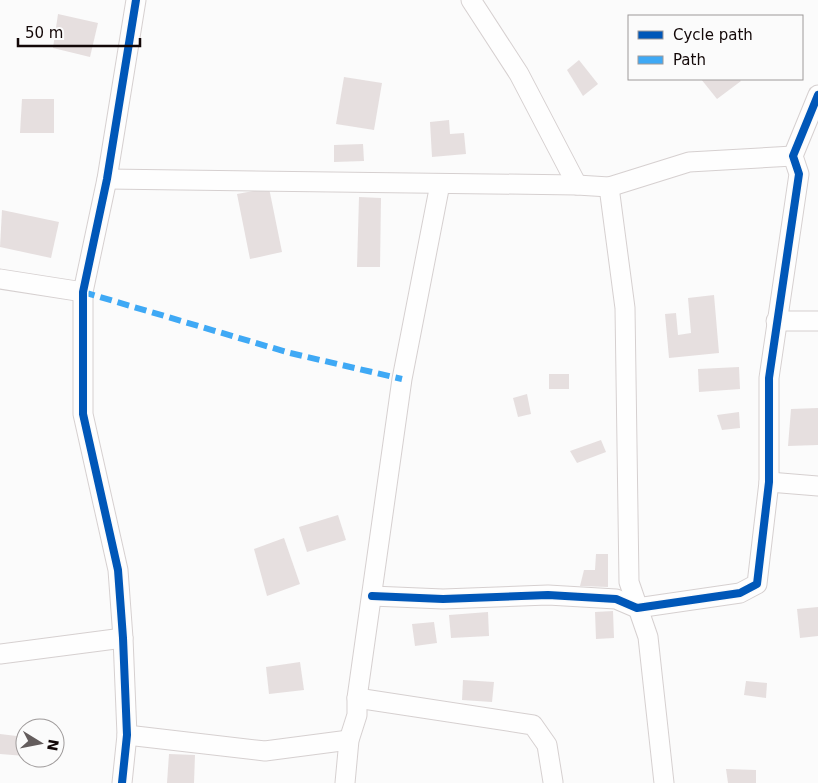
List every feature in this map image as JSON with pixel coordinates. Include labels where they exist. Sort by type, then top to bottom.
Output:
[{"type":"street","points":[[122,783],[126,735],[123,638],[118,570],[84,414],[83,292],[107,179],[136,0]]},
{"type":"street","points":[[471,0],[520,74],[577,185]]},
{"type":"street","points":[[372,596],[443,599],[548,595],[616,600],[637,608],[740,593],[757,584],[769,482],[769,378],[799,174],[793,156],[818,95]]},
{"type":"street","points":[[107,179],[577,185],[609,188],[690,162],[793,156]]},
{"type":"street","points":[[345,783],[349,740],[357,715],[357,698],[402,380],[440,184]]},
{"type":"street","points":[[609,188],[625,308],[629,582],[648,637],[664,783]]},
{"type":"street","points":[[0,278],[83,292]]},
{"type":"street","points":[[776,321],[818,321]]},
{"type":"street","points":[[769,482],[818,486]]},
{"type":"street","points":[[0,654],[123,638]]},
{"type":"street","points":[[357,698],[533,725],[547,745],[552,782]]},
{"type":"street","points":[[126,735],[265,751],[349,740]]},
{"type":"building","points":[[58,14],[98,23],[90,57],[53,48]]},
{"type":"building","points":[[579,60],[598,84],[583,96],[567,70]]},
{"type":"building","points":[[344,77],[382,83],[374,130],[336,124]]},
{"type":"building","points":[[702,80],[741,81],[717,99]]},
{"type":"building","points":[[22,99],[54,99],[54,133],[20,133]]},
{"type":"building","points":[[449,120],[450,134],[464,133],[466,154],[432,157],[430,122]]},
{"type":"building","points":[[363,144],[364,161],[334,162],[334,145]]},
{"type":"building","points":[[269,188],[282,252],[250,259],[237,194]]},
{"type":"building","points":[[359,197],[381,198],[380,267],[357,267]]},
{"type":"building","points":[[2,210],[59,222],[51,258],[0,247]]},
{"type":"building","points":[[714,295],[719,353],[669,358],[665,314],[676,313],[678,335],[691,333],[688,298]]},
{"type":"building","points":[[739,367],[740,389],[699,392],[698,369]]},
{"type":"building","points":[[549,374],[569,374],[569,389],[549,389]]},
{"type":"building","points":[[527,394],[531,414],[518,417],[513,398]]},
{"type":"building","points":[[818,408],[818,445],[788,446],[791,409]]},
{"type":"building","points":[[739,412],[740,428],[722,430],[717,415]]},
{"type":"building","points":[[601,440],[606,452],[577,463],[570,451]]},
{"type":"building","points":[[338,515],[346,540],[307,552],[299,527]]},
{"type":"building","points":[[284,538],[300,584],[267,596],[254,549]]},
{"type":"building","points":[[596,554],[608,554],[608,587],[580,586],[584,570],[595,570]]},
{"type":"building","points":[[818,607],[818,636],[800,638],[797,609]]},
{"type":"building","points":[[613,611],[614,638],[596,639],[595,612]]},
{"type":"building","points":[[488,612],[489,636],[451,638],[449,615]]},
{"type":"building","points":[[434,622],[437,643],[415,646],[412,624]]},
{"type":"building","points":[[300,662],[304,690],[269,694],[266,667]]},
{"type":"building","points":[[463,680],[494,682],[492,702],[462,700]]},
{"type":"building","points":[[746,681],[767,683],[766,698],[744,695]]},
{"type":"building","points":[[0,734],[15,736],[15,755],[0,754]]},
{"type":"building","points":[[169,754],[195,755],[194,783],[167,783]]},
{"type":"building","points":[[726,769],[756,770],[756,783],[728,783]]},
{"type":"marked path","points":[[83,292],[290,353],[402,379]]},
{"type":"cycle path","points":[[122,783],[127,735],[118,570],[83,414],[83,292],[107,179],[136,0]]},
{"type":"cycle path","points":[[372,596],[443,599],[548,595],[616,599],[637,608],[740,593],[757,584],[769,482],[769,378],[799,174],[793,156],[818,95]]}]
